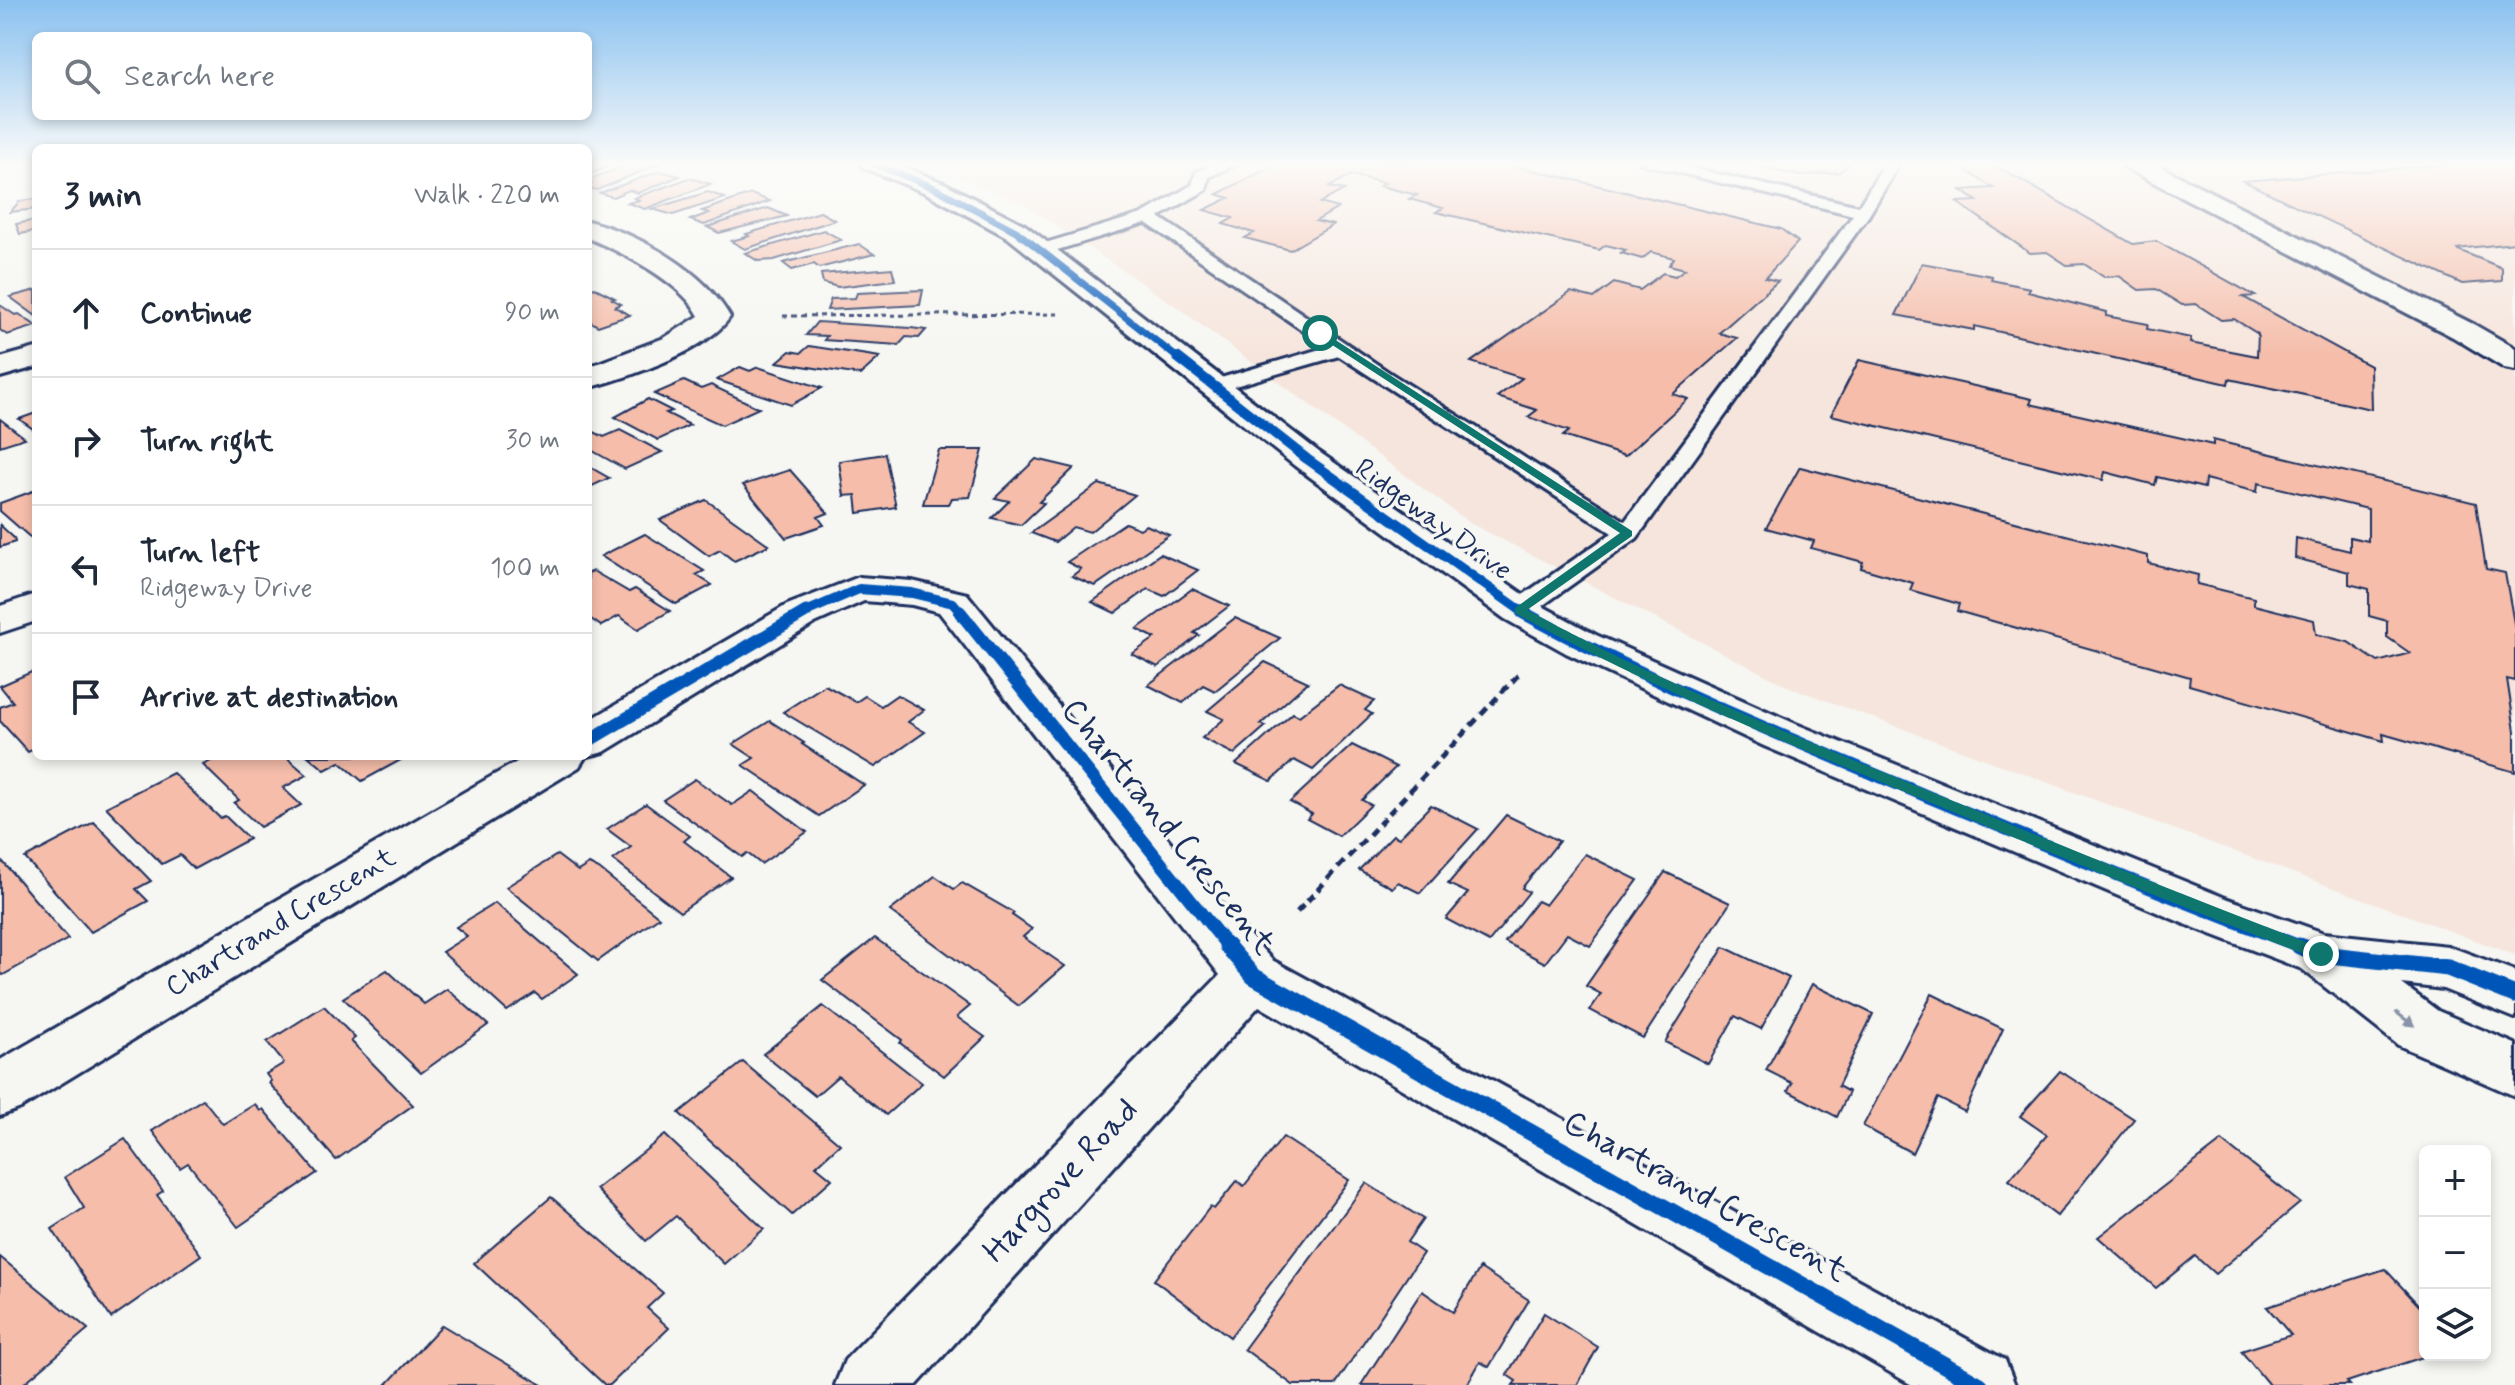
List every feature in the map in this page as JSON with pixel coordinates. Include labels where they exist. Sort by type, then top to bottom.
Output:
[{"type":"street","name":"Ridgeway Drive","points":[[1010,228],[1307,459],[1519,610],[1581,644],[1767,730],[2205,911],[2321,954],[2448,968],[2515,995]]},
{"type":"street","points":[[2261,228],[2464,331],[2515,361]]},
{"type":"street","points":[[592,231],[632,250],[698,292],[713,307],[715,317],[708,327],[689,339],[592,376]]},
{"type":"street","points":[[0,368],[32,358]]},
{"type":"street","name":"Chartrand Crescent","points":[[592,739],[801,614],[859,589],[912,593],[953,603],[1204,920],[1253,976],[1980,1385]]},
{"type":"street","points":[[0,621],[32,608]]},
{"type":"street","name":"Chartrand Crescent","points":[[0,1090],[556,760]]},
{"type":"street","name":"Ridgeway Drive","points":[[2321,954],[2418,1028],[2515,1071]]},
{"type":"street","name":"Hargrove Road","points":[[870,1385],[1253,976]]},
{"type":"lane","points":[[1041,250],[1114,228]]},
{"type":"lane","points":[[1164,228],[1343,349],[1628,533]]},
{"type":"lane","points":[[1519,610],[1628,533],[1852,228]]},
{"type":"lane","points":[[1214,386],[1343,349]]},
{"type":"path","points":[[783,316],[1060,314],[1111,304]]},
{"type":"path","points":[[1297,912],[1520,673]]},
{"type":"shaded area","points":[[1059,228],[2515,228],[2515,955],[1787,686],[1470,523],[1177,307]]},
{"type":"building","points":[[17,228],[32,228],[32,232],[20,234]]},
{"type":"building","points":[[708,228],[740,228],[719,233]]},
{"type":"building","points":[[767,228],[811,228],[745,249],[731,241],[749,236],[746,234]]},
{"type":"building","points":[[1236,228],[1328,228],[1290,250],[1245,238],[1254,233]]},
{"type":"building","points":[[1503,228],[1775,228],[1798,242],[1765,278],[1778,281],[1719,333],[1737,338],[1673,394],[1688,399],[1625,456],[1563,436],[1569,431],[1528,417],[1537,410],[1497,397],[1522,378],[1471,362],[1571,292],[1594,298],[1614,283],[1640,290],[1663,273],[1675,276],[1685,269],[1669,265],[1674,258],[1651,252],[1642,259],[1621,253],[1626,250],[1606,245],[1599,250]]},
{"type":"building","points":[[1994,228],[2104,228],[2133,244],[2156,241],[2255,296],[2243,297],[2370,366],[2371,409],[2229,379],[2228,384],[1974,326],[1974,330],[1896,315],[1922,263],[1992,276],[1991,280],[2030,288],[2028,292],[2107,312],[2106,316],[2148,324],[2147,329],[2191,338],[2190,343],[2257,356],[2258,334],[2234,319],[2221,320],[2196,304],[2182,305],[2156,289],[2139,290],[2119,276],[2104,277],[2084,264],[2067,265],[2047,252],[2030,253]]},
{"type":"building","points":[[2342,228],[2515,228],[2515,243],[2456,249],[2502,268],[2502,281],[2462,284]]},
{"type":"building","points":[[824,230],[841,240],[774,260],[758,261],[745,253]]},
{"type":"building","points":[[859,244],[874,254],[819,268],[814,264],[792,270],[783,263]]},
{"type":"building","points":[[892,268],[895,280],[838,287],[823,283],[821,274]]},
{"type":"building","points":[[592,287],[615,298],[612,299],[621,304],[615,307],[630,315],[598,326],[592,322]]},
{"type":"building","points":[[923,290],[920,305],[827,310],[831,299],[855,298],[857,293]]},
{"type":"building","points":[[32,291],[32,313],[10,297]]},
{"type":"building","points":[[0,305],[32,323],[32,327],[7,335],[0,330]]},
{"type":"building","points":[[817,322],[926,330],[919,338],[906,337],[899,345],[824,340],[827,336],[806,335]]},
{"type":"building","points":[[809,346],[880,357],[860,375],[777,362],[790,351],[801,353]]},
{"type":"building","points":[[1859,360],[2032,399],[2030,404],[2213,445],[2213,440],[2476,503],[2486,569],[2505,573],[2515,629],[2515,681],[2507,679],[2515,731],[2515,772],[2383,734],[2384,741],[2189,685],[2190,677],[1957,611],[1959,604],[1910,590],[1913,583],[1861,568],[1863,562],[1811,548],[1814,541],[1766,528],[1800,467],[2148,556],[2148,563],[2198,575],[2197,584],[2254,598],[2254,605],[2314,620],[2316,634],[2348,642],[2378,662],[2410,653],[2387,637],[2387,621],[2369,616],[2369,589],[2349,584],[2349,572],[2295,558],[2296,538],[2350,551],[2350,537],[2368,541],[2368,509],[2258,483],[2257,492],[2205,479],[2204,488],[2157,477],[2155,485],[2105,472],[2103,480],[1831,415]]},
{"type":"building","points":[[740,367],[750,371],[758,367],[822,388],[791,405],[717,380]]},
{"type":"building","points":[[684,381],[701,389],[711,385],[759,408],[722,425],[654,394]]},
{"type":"building","points":[[648,399],[672,411],[666,413],[690,425],[658,440],[615,417]]},
{"type":"building","points":[[32,414],[32,428],[19,419]]},
{"type":"building","points":[[0,419],[25,438],[0,446]]},
{"type":"building","points":[[620,430],[662,452],[625,469],[592,451],[592,431],[604,437]]},
{"type":"building","points":[[939,450],[983,450],[970,497],[952,498],[949,504],[923,504]]},
{"type":"building","points":[[885,454],[896,507],[858,513],[856,495],[844,496],[839,461]]},
{"type":"building","points":[[1036,459],[1074,468],[1039,502],[1044,503],[1021,525],[992,518],[1009,501],[995,498]]},
{"type":"building","points":[[592,468],[609,478],[592,486]]},
{"type":"building","points":[[790,470],[828,513],[818,517],[824,525],[786,538],[743,485]]},
{"type":"building","points":[[1099,484],[1135,495],[1090,532],[1073,527],[1055,542],[1031,533]]},
{"type":"building","points":[[32,491],[32,538],[0,511],[0,503]]},
{"type":"building","points":[[706,500],[769,545],[734,561],[720,550],[709,556],[660,520]]},
{"type":"building","points":[[1125,523],[1140,529],[1146,525],[1169,535],[1095,586],[1072,576],[1081,569],[1067,562]]},
{"type":"building","points":[[0,525],[14,538],[15,542],[0,547]]},
{"type":"building","points":[[645,534],[704,571],[696,575],[712,585],[676,604],[601,556]]},
{"type":"building","points":[[1160,554],[1198,570],[1164,596],[1148,589],[1115,613],[1092,602]]},
{"type":"building","points":[[592,571],[629,592],[635,589],[670,611],[638,629],[619,616],[601,626],[592,620]]},
{"type":"building","points":[[1192,589],[1229,606],[1194,633],[1199,635],[1158,667],[1132,654],[1155,638],[1137,629]]},
{"type":"building","points":[[1235,618],[1280,638],[1215,691],[1203,685],[1183,703],[1148,685]]},
{"type":"building","points":[[1265,662],[1308,682],[1261,724],[1266,726],[1234,754],[1202,738],[1224,719],[1207,711]]},
{"type":"building","points":[[32,672],[32,750],[28,752],[0,721],[0,707],[13,702],[0,686]]},
{"type":"building","points":[[825,685],[856,702],[865,696],[881,706],[897,695],[924,710],[908,722],[925,732],[875,767],[783,712]]},
{"type":"building","points":[[1339,685],[1374,701],[1365,710],[1372,714],[1313,770],[1294,760],[1271,781],[1236,764],[1293,713],[1299,716]]},
{"type":"building","points":[[770,721],[864,785],[819,816],[743,765],[754,758],[733,744]]},
{"type":"building","points":[[1352,745],[1396,767],[1362,800],[1371,805],[1339,836],[1307,819],[1312,814],[1290,802]]},
{"type":"building","points":[[212,760],[290,760],[307,775],[283,788],[301,805],[260,827],[234,803],[239,800],[203,765]]},
{"type":"building","points":[[313,760],[401,760],[362,781],[340,762],[325,770]]},
{"type":"building","points":[[173,773],[220,818],[225,816],[249,839],[194,869],[180,855],[162,864],[106,807]]},
{"type":"building","points":[[695,779],[732,805],[753,791],[807,832],[761,864],[747,853],[742,857],[663,800]]},
{"type":"building","points":[[646,804],[690,836],[684,841],[731,877],[680,912],[613,860],[631,847],[607,829]]},
{"type":"building","points":[[1431,805],[1478,829],[1420,893],[1398,882],[1392,888],[1359,870],[1393,835],[1399,838]]},
{"type":"building","points":[[1506,815],[1559,841],[1522,888],[1529,892],[1489,942],[1446,919],[1468,893],[1448,884]]},
{"type":"building","points":[[94,822],[151,881],[136,889],[148,901],[91,932],[25,858]]},
{"type":"building","points":[[1585,854],[1638,880],[1590,946],[1567,934],[1545,963],[1505,942],[1537,901],[1545,905]]},
{"type":"building","points":[[557,855],[578,871],[589,864],[599,869],[659,917],[598,961],[506,887]]},
{"type":"building","points":[[3,862],[68,939],[3,975],[0,972],[0,864]]},
{"type":"building","points":[[1665,872],[1730,903],[1643,1038],[1590,1010],[1601,994],[1586,986]]},
{"type":"building","points":[[935,876],[954,889],[962,883],[1014,913],[1012,915],[1032,929],[1023,937],[1065,966],[1019,1006],[890,911]]},
{"type":"building","points":[[495,903],[578,974],[542,999],[535,993],[507,1011],[442,952],[467,936],[456,927]]},
{"type":"building","points":[[875,938],[970,1006],[957,1017],[985,1037],[944,1076],[822,980]]},
{"type":"building","points":[[1724,947],[1789,978],[1761,1029],[1735,1016],[1708,1064],[1665,1042]]},
{"type":"building","points":[[387,970],[424,1004],[447,989],[488,1025],[421,1073],[343,998]]},
{"type":"building","points":[[1812,984],[1873,1014],[1838,1086],[1849,1092],[1837,1117],[1788,1091],[1792,1083],[1766,1070]]},
{"type":"building","points":[[1932,994],[2003,1029],[1965,1112],[1938,1098],[1912,1153],[1863,1126]]},
{"type":"building","points":[[324,1006],[355,1038],[351,1041],[413,1105],[336,1160],[269,1083],[271,1081],[266,1074],[284,1063],[267,1042]]},
{"type":"building","points":[[823,1006],[922,1083],[886,1115],[838,1076],[815,1096],[763,1054]]},
{"type":"building","points":[[743,1062],[840,1144],[816,1166],[832,1179],[792,1215],[679,1113]]},
{"type":"building","points":[[2060,1071],[2134,1119],[2057,1216],[2009,1180],[2047,1135],[2020,1116]]},
{"type":"building","points":[[203,1099],[223,1124],[255,1104],[260,1111],[263,1109],[317,1173],[238,1227],[188,1163],[180,1168],[152,1131]]},
{"type":"building","points":[[665,1135],[764,1229],[724,1264],[676,1216],[646,1241],[596,1189]]},
{"type":"building","points":[[1283,1137],[1349,1180],[1230,1337],[1154,1280],[1210,1207],[1214,1209],[1237,1181],[1244,1186]]},
{"type":"building","points":[[125,1139],[163,1191],[157,1195],[201,1255],[111,1318],[52,1229],[84,1208],[65,1177]]},
{"type":"building","points":[[2222,1141],[2300,1203],[2215,1274],[2195,1256],[2156,1288],[2098,1237]]},
{"type":"building","points":[[1366,1183],[1423,1219],[1407,1242],[1423,1253],[1335,1385],[1293,1385],[1244,1349]]},
{"type":"building","points":[[551,1197],[663,1293],[647,1308],[669,1328],[610,1385],[605,1385],[474,1263]]},
{"type":"building","points":[[0,1257],[88,1329],[22,1385],[0,1385]]},
{"type":"building","points":[[1480,1268],[1529,1300],[1489,1367],[1480,1362],[1467,1385],[1361,1385],[1422,1291],[1453,1312]]},
{"type":"building","points":[[2385,1269],[2419,1306],[2419,1358],[2347,1382],[2350,1385],[2269,1385],[2241,1351],[2291,1335],[2267,1307]]},
{"type":"building","points":[[1544,1313],[1598,1347],[1577,1385],[1513,1385],[1516,1381],[1507,1375]]},
{"type":"building","points":[[442,1325],[542,1385],[386,1385]]},
{"type":"cycle path","points":[[1010,228],[1307,459],[1519,610],[1581,644],[1780,735],[2205,911],[2321,954],[2448,968],[2515,995]]},
{"type":"cycle path","points":[[592,739],[801,614],[859,589],[912,593],[953,603],[1204,920],[1253,976],[1980,1385]]},
{"type":"route","points":[[1320,333],[1383,377],[1628,533],[1519,610],[1581,644],[1780,735],[2205,911],[2321,954]]}]
